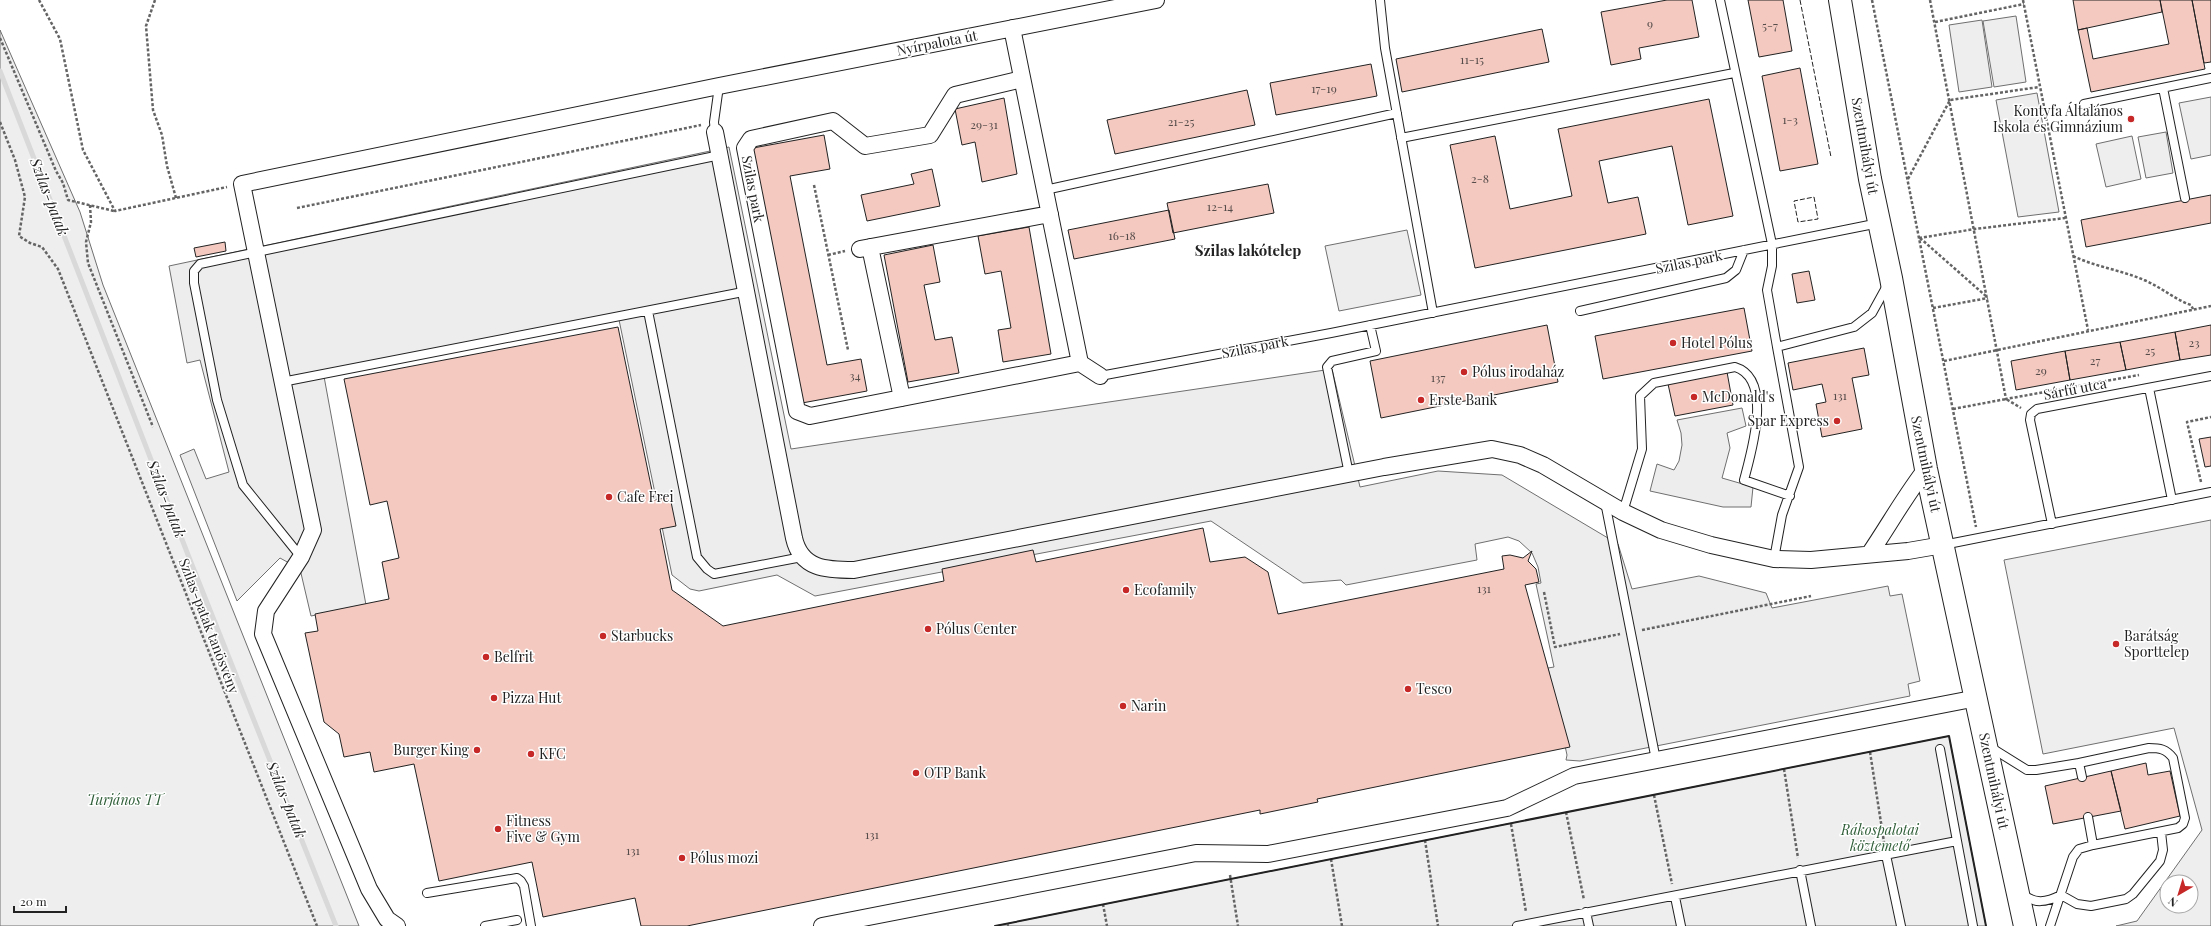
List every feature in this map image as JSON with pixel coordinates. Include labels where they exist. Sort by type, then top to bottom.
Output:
[{"type":"main road","name":"Szentmihályi út","points":[[1840,0],[1926,469],[1977,698],[2025,926]]},
{"type":"street","name":"Nyírpalota út","points":[[242,184],[719,86],[1156,0]]},
{"type":"street","points":[[1012,28],[1080,363]]},
{"type":"street","name":"Szilas park","points":[[1022,79],[955,95],[930,135],[865,146],[833,122],[751,139],[745,148],[797,411],[810,416],[1080,363],[1100,376]]},
{"type":"street","points":[[715,127],[748,292],[794,538],[802,557],[815,565],[827,568],[854,570],[1349,474],[1492,449],[1520,455],[1543,464],[1623,512],[1661,530],[1711,545],[1774,559],[1810,560],[1870,553],[1908,551],[1942,545]]},
{"type":"street","points":[[242,184],[313,530],[301,556],[266,611],[263,634],[369,890],[387,919],[397,926]]},
{"type":"street","points":[[902,398],[865,248],[1050,214]]},
{"type":"street","points":[[1870,553],[1891,522],[1905,497],[1926,469]]},
{"type":"street","points":[[822,926],[1196,853],[1268,854],[1507,808],[1574,776],[1977,698]]},
{"type":"lane","points":[[1380,0],[1385,48],[1433,313]]},
{"type":"lane","points":[[1720,0],[1734,73],[1772,244],[1772,266],[1767,290],[1799,467],[1782,515],[1774,559]]},
{"type":"lane","points":[[1401,138],[1734,73]]},
{"type":"lane","points":[[2084,104],[2211,78]]},
{"type":"lane","points":[[715,127],[719,86]]},
{"type":"lane","points":[[2163,88],[2185,198]]},
{"type":"lane","points":[[1045,190],[1397,113]]},
{"type":"lane","points":[[301,556],[243,485],[217,400],[194,283],[194,271],[200,264],[720,155]]},
{"type":"lane","name":"Szilas park","points":[[1100,376],[1433,313],[1880,223]]},
{"type":"lane","points":[[1580,311],[1726,278],[1736,270],[1744,250]]},
{"type":"lane","points":[[1777,348],[1854,327],[1872,312],[1891,278]]},
{"type":"lane","points":[[282,382],[748,292]]},
{"type":"lane","points":[[648,311],[697,557],[706,569],[714,574],[735,572],[802,557]]},
{"type":"lane","points":[[1349,474],[1327,367],[1332,361],[1376,351],[1370,325]]},
{"type":"lane","points":[[1623,512],[1637,469],[1642,439],[1639,406],[1640,396],[1654,383],[1735,367],[1741,369],[1748,375],[1752,384],[1758,410],[1755,433],[1744,480],[1790,496]]},
{"type":"lane","name":"Sárfű utca","points":[[2052,524],[2030,420],[2031,414],[2037,409],[2211,376]]},
{"type":"lane","points":[[2149,388],[2172,500]]},
{"type":"lane","points":[[1942,545],[2207,493]]},
{"type":"lane","points":[[1605,500],[1656,760]]},
{"type":"lane","points":[[1987,745],[2027,770],[2036,770],[2079,763],[2149,748],[2167,750],[2173,758],[2185,818],[2183,824],[2178,828],[2079,849],[2068,868],[2061,896],[2050,926]]},
{"type":"lane","points":[[1940,749],[1972,926]]},
{"type":"lane","points":[[2079,763],[2082,778]]},
{"type":"lane","points":[[2088,817],[2093,845]]},
{"type":"lane","points":[[2017,888],[2027,898],[2046,902],[2061,896],[2077,904],[2091,906],[2126,899],[2133,894],[2160,861],[2163,850],[2161,832]]},
{"type":"lane","points":[[1517,926],[1528,925],[1586,912],[1675,897],[1800,870],[1957,841]]},
{"type":"lane","points":[[1886,855],[1901,926]]},
{"type":"lane","points":[[1800,870],[1811,926]]},
{"type":"lane","points":[[427,893],[517,878],[524,886],[530,926]]},
{"type":"lane","points":[[1675,897],[1681,926]]},
{"type":"lane","points":[[1586,912],[1589,926]]},
{"type":"lane","points":[[485,926],[517,920]]},
{"type":"path","points":[[39,0],[60,39],[83,150],[115,211]]},
{"type":"path","points":[[155,0],[146,26],[153,110],[162,135],[166,166],[176,198]]},
{"type":"path","points":[[1872,0],[1978,538]]},
{"type":"path","points":[[1930,0],[1998,349],[2006,399],[2031,414]]},
{"type":"path","points":[[2023,0],[2088,330]]},
{"type":"path","points":[[1935,22],[2024,4]]},
{"type":"path","points":[[0,38],[56,171],[63,183],[68,200],[115,211],[242,184]]},
{"type":"path","points":[[1950,100],[2039,87]]},
{"type":"path","points":[[1908,180],[1950,100]]},
{"type":"path","name":"Szilas-patak tanösvény","points":[[0,122],[15,160],[24,197],[19,236],[30,243],[42,247],[58,269],[316,926]]},
{"type":"path","points":[[297,208],[715,127]]},
{"type":"path","points":[[814,185],[848,350]]},
{"type":"path","points":[[90,205],[91,222],[86,242],[88,263],[153,427]]},
{"type":"path","points":[[1919,238],[1975,229],[2065,218]]},
{"type":"path","points":[[1919,238],[1988,298]]},
{"type":"path","points":[[2073,256],[2089,264],[2126,273],[2146,281],[2179,301],[2191,305],[2193,309]]},
{"type":"path","points":[[1933,308],[1988,298]]},
{"type":"path","points":[[1944,361],[2088,330],[2211,306]]},
{"type":"path","points":[[1953,409],[2143,374]]},
{"type":"path","points":[[2207,493],[2188,422],[2211,417]]},
{"type":"path","points":[[1544,592],[1555,646],[1811,596]]},
{"type":"path","points":[[1870,752],[1886,855]]},
{"type":"path","points":[[1784,769],[1800,870]]},
{"type":"path","points":[[1654,795],[1675,897]]},
{"type":"path","points":[[1566,812],[1586,912]]},
{"type":"path","points":[[1511,823],[1528,925]]},
{"type":"path","points":[[1425,840],[1438,926]]},
{"type":"path","points":[[1331,859],[1342,926]]},
{"type":"path","points":[[1230,875],[1238,926]]},
{"type":"path","points":[[1103,904],[1107,926]]},
{"type":"green space","points":[[2016,16],[2026,82],[1994,87],[1983,21]]},
{"type":"green space","points":[[1982,20],[1992,87],[1959,92],[1949,25]]},
{"type":"green space","name":"Turjános TT","points":[[0,30],[80,212],[103,285],[359,926],[0,926]]},
{"type":"green space","points":[[2037,93],[2059,212],[2018,217],[1996,100]]},
{"type":"green space","points":[[2211,97],[2211,155],[2191,159],[2179,103]]},
{"type":"green space","points":[[2166,132],[2173,173],[2146,178],[2138,137]]},
{"type":"green space","points":[[2132,136],[2141,179],[2106,187],[2096,144]]},
{"type":"green space","name":"Barátság Sporttelep","points":[[2211,520],[2211,926],[2116,926],[2137,921],[2159,890],[2159,914],[2199,914],[2199,874],[2171,874],[2202,830],[2174,728],[2043,754],[2004,560]]},
{"type":"green space","name":"Rákospalotai köztemető","points":[[1949,736],[1986,926],[995,926]]},
{"type":"shaded area","points":[[729,147],[791,449],[1332,369],[1360,487],[1438,471],[1502,475],[1618,544],[1632,589],[1699,576],[1766,593],[1772,608],[1888,586],[1890,596],[1902,594],[1920,681],[1908,684],[1910,696],[1580,761],[1566,760],[1567,755],[1548,668],[1554,667],[1536,584],[1541,583],[1538,567],[1532,553],[1519,541],[1508,537],[1475,544],[1477,560],[1346,585],[1341,580],[1303,583],[1211,521],[815,596],[777,575],[699,591],[690,589],[672,575],[618,315],[323,371],[366,605],[311,616],[300,569],[280,558],[237,601],[180,455],[194,449],[206,479],[229,472],[200,360],[187,363],[169,266]]},
{"type":"shaded area","points":[[1407,230],[1421,295],[1339,311],[1325,246]]},
{"type":"shaded area","points":[[1742,408],[1746,426],[1727,433],[1730,448],[1722,478],[1753,487],[1751,507],[1723,507],[1650,491],[1657,464],[1674,470],[1679,461],[1682,445],[1681,433],[1677,420]]},
{"type":"building","points":[[1667,0],[1692,0],[1699,37],[1639,48],[1641,59],[1611,65],[1601,12]]},
{"type":"building","points":[[1748,0],[1783,0],[1792,51],[1759,57]]},
{"type":"building","points":[[2073,0],[2160,0],[2162,12],[2078,30]]},
{"type":"building","points":[[2160,0],[2192,0],[2205,69],[2091,92],[2078,30],[2087,28],[2093,59],[2169,44]]},
{"type":"building","points":[[2192,0],[2211,0],[2211,62],[2204,63]]},
{"type":"building","points":[[1542,29],[1549,62],[1402,92],[1396,59]]},
{"type":"building","points":[[1371,64],[1377,96],[1276,115],[1270,83]]},
{"type":"building","points":[[1800,68],[1818,164],[1780,171],[1762,76]]},
{"type":"building","points":[[1247,90],[1255,125],[1115,154],[1107,120]]},
{"type":"building","points":[[1004,98],[1017,174],[982,182],[975,142],[962,145],[955,109]]},
{"type":"building","points":[[1709,99],[1733,216],[1688,225],[1672,146],[1599,161],[1608,203],[1638,197],[1646,234],[1475,268],[1450,145],[1495,136],[1510,209],[1572,196],[1558,129]]},
{"type":"building","points":[[824,135],[830,169],[790,176],[827,365],[861,359],[867,391],[802,403],[753,148]]},
{"type":"building","points":[[932,169],[940,206],[867,221],[861,195],[914,184],[911,174]]},
{"type":"building","points":[[1268,184],[1274,213],[1173,233],[1167,203]]},
{"type":"building","points":[[2211,195],[2211,223],[2086,247],[2081,220]]},
{"type":"building","points":[[1169,210],[1175,239],[1074,259],[1068,230]]},
{"type":"building","points":[[1029,227],[1051,354],[1003,362],[998,330],[1011,328],[1001,271],[985,274],[978,236]]},
{"type":"building","points":[[225,242],[226,251],[196,257],[194,248]]},
{"type":"building","points":[[933,245],[940,282],[924,285],[935,340],[952,337],[959,373],[908,382],[884,255]]},
{"type":"building","points":[[1809,271],[1815,300],[1797,303],[1792,274]]},
{"type":"building","name":"Hotel Pólus","points":[[1744,308],[1752,351],[1603,379],[1595,336]]},
{"type":"building","name":"Pólus irodaház","points":[[1547,325],[1558,382],[1381,418],[1370,361]]},
{"type":"building","points":[[2211,325],[2211,355],[2180,360],[2175,332]]},
{"type":"building","name":"Pólus Center","points":[[618,327],[654,500],[670,497],[676,526],[660,529],[672,590],[723,626],[944,581],[942,569],[1033,550],[1036,562],[1203,528],[1210,562],[1245,557],[1268,572],[1278,614],[1504,569],[1502,556],[1510,555],[1523,558],[1532,551],[1528,561],[1536,569],[1539,582],[1525,585],[1570,747],[1317,799],[1318,802],[1260,814],[1260,810],[687,926],[641,926],[635,898],[543,917],[532,862],[439,881],[414,764],[374,772],[370,752],[344,757],[339,734],[324,722],[305,633],[318,631],[315,614],[389,599],[382,562],[399,558],[387,501],[370,505],[344,379]]},
{"type":"building","points":[[2175,332],[2180,360],[2126,370],[2120,342]]},
{"type":"building","points":[[2120,342],[2126,370],[2070,380],[2065,351]]},
{"type":"building","points":[[1864,348],[1869,375],[1852,378],[1862,429],[1822,437],[1816,404],[1826,402],[1822,384],[1793,390],[1788,363]]},
{"type":"building","points":[[2065,351],[2070,380],[2016,390],[2011,361]]},
{"type":"building","points":[[1727,372],[1733,405],[1675,416],[1668,384]]},
{"type":"building","points":[[2211,437],[2211,466],[2205,467],[2199,439]]},
{"type":"building","points":[[2146,763],[2148,775],[2170,771],[2180,816],[2125,829],[2111,771]]},
{"type":"building","points":[[2111,771],[2121,811],[2053,824],[2045,786]]},
{"type":"waterway","name":"Szilas-patak","points":[[0,71],[192,565],[336,926]]},
{"type":"fence","points":[[1800,0],[1831,157]]},
{"type":"fence","points":[[1814,197],[1818,219],[1798,222],[1794,201],[1814,197]]},
{"type":"wall","points":[[995,926],[1949,736],[1986,926]]},
{"type":"place","name":"Kontyfa Általános Iskola és Gimnázium","points":[[2131,119]]},
{"type":"place","name":"Hotel Pólus","points":[[1673,343]]},
{"type":"place","name":"Pólus irodaház","points":[[1464,372]]},
{"type":"place","name":"McDonald's","points":[[1694,397]]},
{"type":"place","name":"Erste Bank","points":[[1421,400]]},
{"type":"place","name":"Spar Express","points":[[1837,421]]},
{"type":"place","name":"Cafe Frei","points":[[609,497]]},
{"type":"place","name":"Ecofamily","points":[[1126,590]]},
{"type":"place","name":"Pólus Center","points":[[928,629]]},
{"type":"place","name":"Starbucks","points":[[603,636]]},
{"type":"place","name":"Barátság Sporttelep","points":[[2116,644]]},
{"type":"place","name":"Belfrit","points":[[486,657]]},
{"type":"place","name":"Tesco","points":[[1408,689]]},
{"type":"place","name":"Pizza Hut","points":[[494,698]]},
{"type":"place","name":"Narin","points":[[1123,706]]},
{"type":"place","name":"Burger King","points":[[477,750]]},
{"type":"place","name":"KFC","points":[[531,754]]},
{"type":"place","name":"OTP Bank","points":[[916,773]]},
{"type":"place","name":"Fitness Five & Gym","points":[[498,829]]},
{"type":"place","name":"Pólus mozi","points":[[682,858]]},
{"type":"district","name":"Szilas lakótelep","points":[[1248,251]]}]
